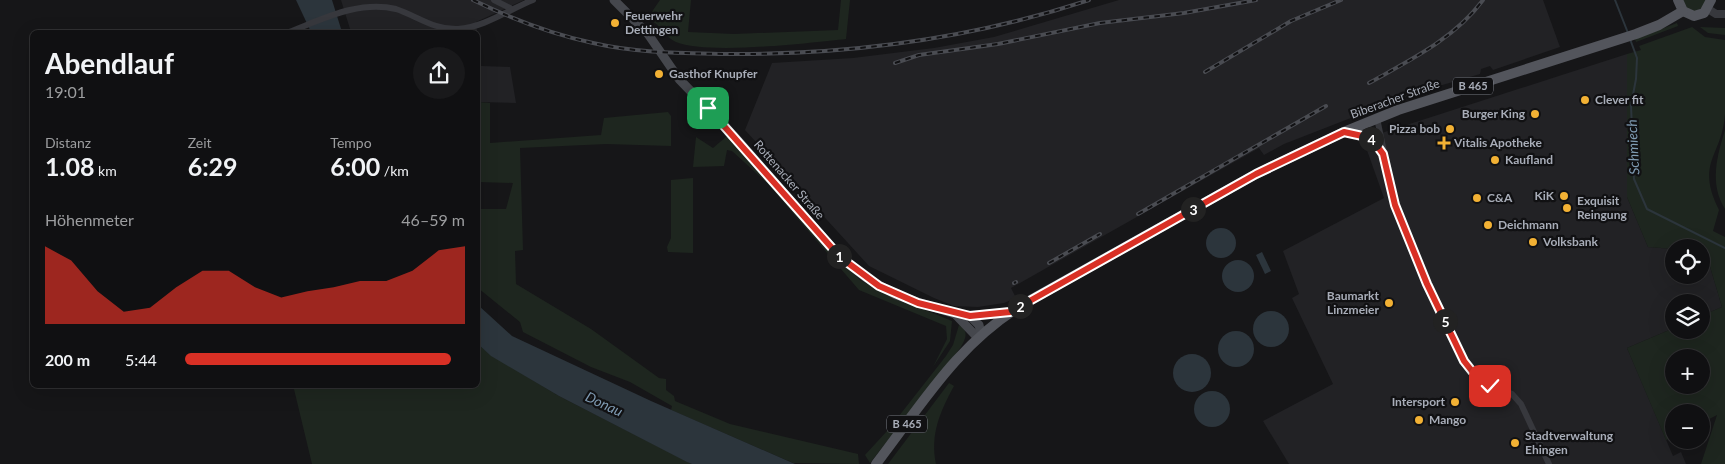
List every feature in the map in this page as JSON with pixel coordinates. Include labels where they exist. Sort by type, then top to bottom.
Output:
[{"type":"main road","name":"Rottenacker Straße","points":[[614,0],[648,34],[678,79],[735,137],[840,257],[865,277],[896,295],[955,314],[970,316],[1010,312]]},
{"type":"main road","points":[[1678,0],[1683,11],[1694,16],[1709,4]]},
{"type":"main road","name":"Biberacher Straße","points":[[1010,312],[1250,177],[1344,132],[1377,118],[1636,34],[1659,25],[1683,11]]},
{"type":"main road","name":"B 465","points":[[878,462],[944,373],[979,336],[1010,312]]},
{"type":"main road","name":"Rottenacker Straße","points":[[955,314],[979,336]]},
{"type":"main road","points":[[970,316],[979,325],[979,336]]},
{"type":"street","points":[[494,0],[510,8]]},
{"type":"street","points":[[294,30],[343,11],[361,7],[386,7],[424,22],[460,29],[488,21],[510,8],[532,0]]},
{"type":"street","points":[[1709,4],[1716,14],[1725,14]]},
{"type":"street","points":[[1377,118],[1395,205],[1409,242],[1464,361],[1479,380],[1512,394],[1521,404],[1549,464]]},
{"type":"street","points":[[1344,132],[1373,140],[1383,154]]},
{"type":"shaded area","points":[[341,0],[524,0],[476,22],[477,30],[350,30]]},
{"type":"shaded area","points":[[660,0],[691,0],[688,32],[734,34],[838,30],[841,0],[850,0],[846,39],[759,47],[710,48],[691,46],[676,42],[668,37],[656,24],[647,19]]},
{"type":"shaded area","points":[[1119,0],[1543,0],[1560,47],[1493,70],[1490,66],[1481,69],[1480,74],[1415,93],[1284,144],[1264,155],[1259,148],[1011,288],[1016,298],[1004,303],[978,307],[954,306],[869,266],[745,130],[772,63],[853,58],[934,48],[994,37]]},
{"type":"shaded area","points":[[1682,0],[1708,0],[1706,5],[1696,12],[1687,10]]},
{"type":"shaded area","points":[[1677,23],[1678,26],[1636,42],[1635,39]]},
{"type":"shaded area","points":[[1692,27],[1705,37],[1725,40],[1725,114],[1723,129],[1712,160],[1709,181],[1719,210],[1713,231],[1725,237],[1725,464],[1701,464],[1706,449],[1710,449],[1710,436],[1717,415],[1710,418],[1710,404],[1665,404],[1665,438],[1627,348],[1665,332],[1665,339],[1710,339],[1710,312],[1722,307],[1710,266],[1710,239],[1665,239],[1665,248],[1648,247],[1627,197],[1627,54],[1641,50],[1639,46]]},
{"type":"shaded area","points":[[1700,27],[1725,28],[1725,35],[1708,33]]},
{"type":"shaded area","points":[[1627,54],[1627,197],[1648,247],[1665,248],[1665,284],[1710,284],[1710,266],[1722,307],[1710,312],[1710,294],[1665,294],[1665,332],[1627,348],[1665,437],[1665,449],[1670,449],[1673,456],[1681,452],[1686,464],[1289,464],[1263,421],[1333,384],[1292,298],[1299,294],[1283,251],[1384,198],[1363,139]]},
{"type":"shaded area","points":[[480,57],[481,66],[510,67],[516,103],[480,102]]},
{"type":"shaded area","points":[[480,102],[490,103],[490,143],[601,135],[604,118],[668,112],[671,116],[671,146],[606,144],[520,148],[523,250],[515,251],[516,284],[591,329],[659,378],[666,379],[666,390],[674,396],[675,401],[730,424],[858,454],[859,464],[793,463],[671,410],[672,406],[630,382],[591,367],[523,332],[520,322],[480,290],[480,209],[506,209],[513,183],[480,182]]},
{"type":"shaded area","points":[[1725,130],[1725,209],[1717,190],[1716,170]]},
{"type":"shaded area","points":[[727,136],[767,179],[798,217],[860,280],[891,296],[952,321],[950,341],[933,367],[947,339],[946,326],[859,290],[768,184],[732,151],[727,150],[724,166],[693,167],[696,137],[713,148]]},
{"type":"shaded area","points":[[693,178],[693,253],[668,252],[667,247],[671,238],[671,180]]},
{"type":"shaded area","points":[[959,325],[966,335],[961,347],[870,463],[865,455],[888,430],[946,356],[953,345]]},
{"type":"shaded area","points":[[480,346],[492,356],[559,396],[692,464],[312,464],[294,388],[480,388]]},
{"type":"shaded area","points":[[949,383],[954,386],[944,405],[935,433],[934,453],[936,464],[888,464]]},
{"type":"water","points":[[296,0],[332,0],[341,30],[310,30]]},
{"type":"water","points":[[1221,228],[1232,232],[1236,243],[1232,254],[1221,258],[1210,254],[1206,243],[1210,232]]},
{"type":"water","points":[[1262,252],[1271,271],[1265,274],[1256,255]]},
{"type":"water","points":[[1238,260],[1244,261],[1249,265],[1253,270],[1253,282],[1249,287],[1244,291],[1238,292],[1232,291],[1227,287],[1223,282],[1222,276],[1223,270],[1227,265],[1232,261]]},
{"type":"water","name":"Donau","points":[[480,307],[512,336],[651,401],[795,464],[692,464],[559,396],[491,356],[480,346]]},
{"type":"water","points":[[1271,311],[1284,316],[1289,329],[1284,342],[1271,347],[1258,342],[1253,329],[1258,316]]},
{"type":"water","points":[[1236,331],[1248,337],[1254,349],[1248,361],[1236,367],[1224,361],[1218,349],[1224,337]]},
{"type":"water","points":[[1192,354],[1205,360],[1211,373],[1205,386],[1192,392],[1179,386],[1173,373],[1179,360]]},
{"type":"water","points":[[1212,391],[1219,392],[1225,396],[1229,402],[1229,416],[1225,422],[1219,426],[1212,427],[1205,426],[1199,422],[1195,416],[1194,409],[1195,402],[1199,396],[1205,392]]},
{"type":"waterway","name":"Schmiech","points":[[1615,0],[1628,33]]},
{"type":"waterway","name":"Schmiech","points":[[1630,39],[1637,58],[1636,79],[1631,105],[1634,179],[1647,209],[1725,248]]},
{"type":"railway","points":[[473,0],[532,25],[593,43],[642,51],[724,54],[817,51],[909,42],[1000,25],[1045,14],[1089,0]]},
{"type":"railway","points":[[895,63],[919,55],[998,44],[1100,23],[1184,13],[1256,0]]},
{"type":"railway","points":[[1205,72],[1291,21],[1341,0]]},
{"type":"railway","points":[[1369,83],[1430,48],[1459,26],[1483,0]]},
{"type":"railway","points":[[1138,214],[1326,106]]},
{"type":"railway","points":[[1049,263],[1100,234]]},
{"type":"place","name":"Feuerwehr Dettingen","points":[[615,23]]},
{"type":"place","name":"Gasthof Knupfer","points":[[659,74]]},
{"type":"place","name":"Clever fit","points":[[1585,100]]},
{"type":"place","name":"Burger King","points":[[1535,114]]},
{"type":"place","name":"Pizza bob","points":[[1450,129]]},
{"type":"place","name":"Vitalis Apotheke","points":[[1444,143]]},
{"type":"place","name":"Kaufland","points":[[1495,160]]},
{"type":"place","name":"KiK","points":[[1564,196]]},
{"type":"place","name":"C&A","points":[[1477,198]]},
{"type":"place","name":"Exquisit Reingung","points":[[1567,208]]},
{"type":"place","name":"Deichmann","points":[[1488,225]]},
{"type":"place","name":"Volksbank","points":[[1533,242]]},
{"type":"place","name":"Baumarkt Linzmeier","points":[[1389,303]]},
{"type":"place","name":"Intersport","points":[[1455,402]]},
{"type":"place","name":"Mango","points":[[1419,420]]},
{"type":"place","name":"Stadtverwaltung Ehingen","points":[[1515,443]]},
{"type":"route","points":[[708,108],[840,257],[852,268],[896,295],[955,314],[970,316],[1010,312],[1256,174],[1344,132],[1362,135],[1373,140],[1383,154],[1395,205],[1409,242],[1464,361],[1479,380],[1490,386]]}]
